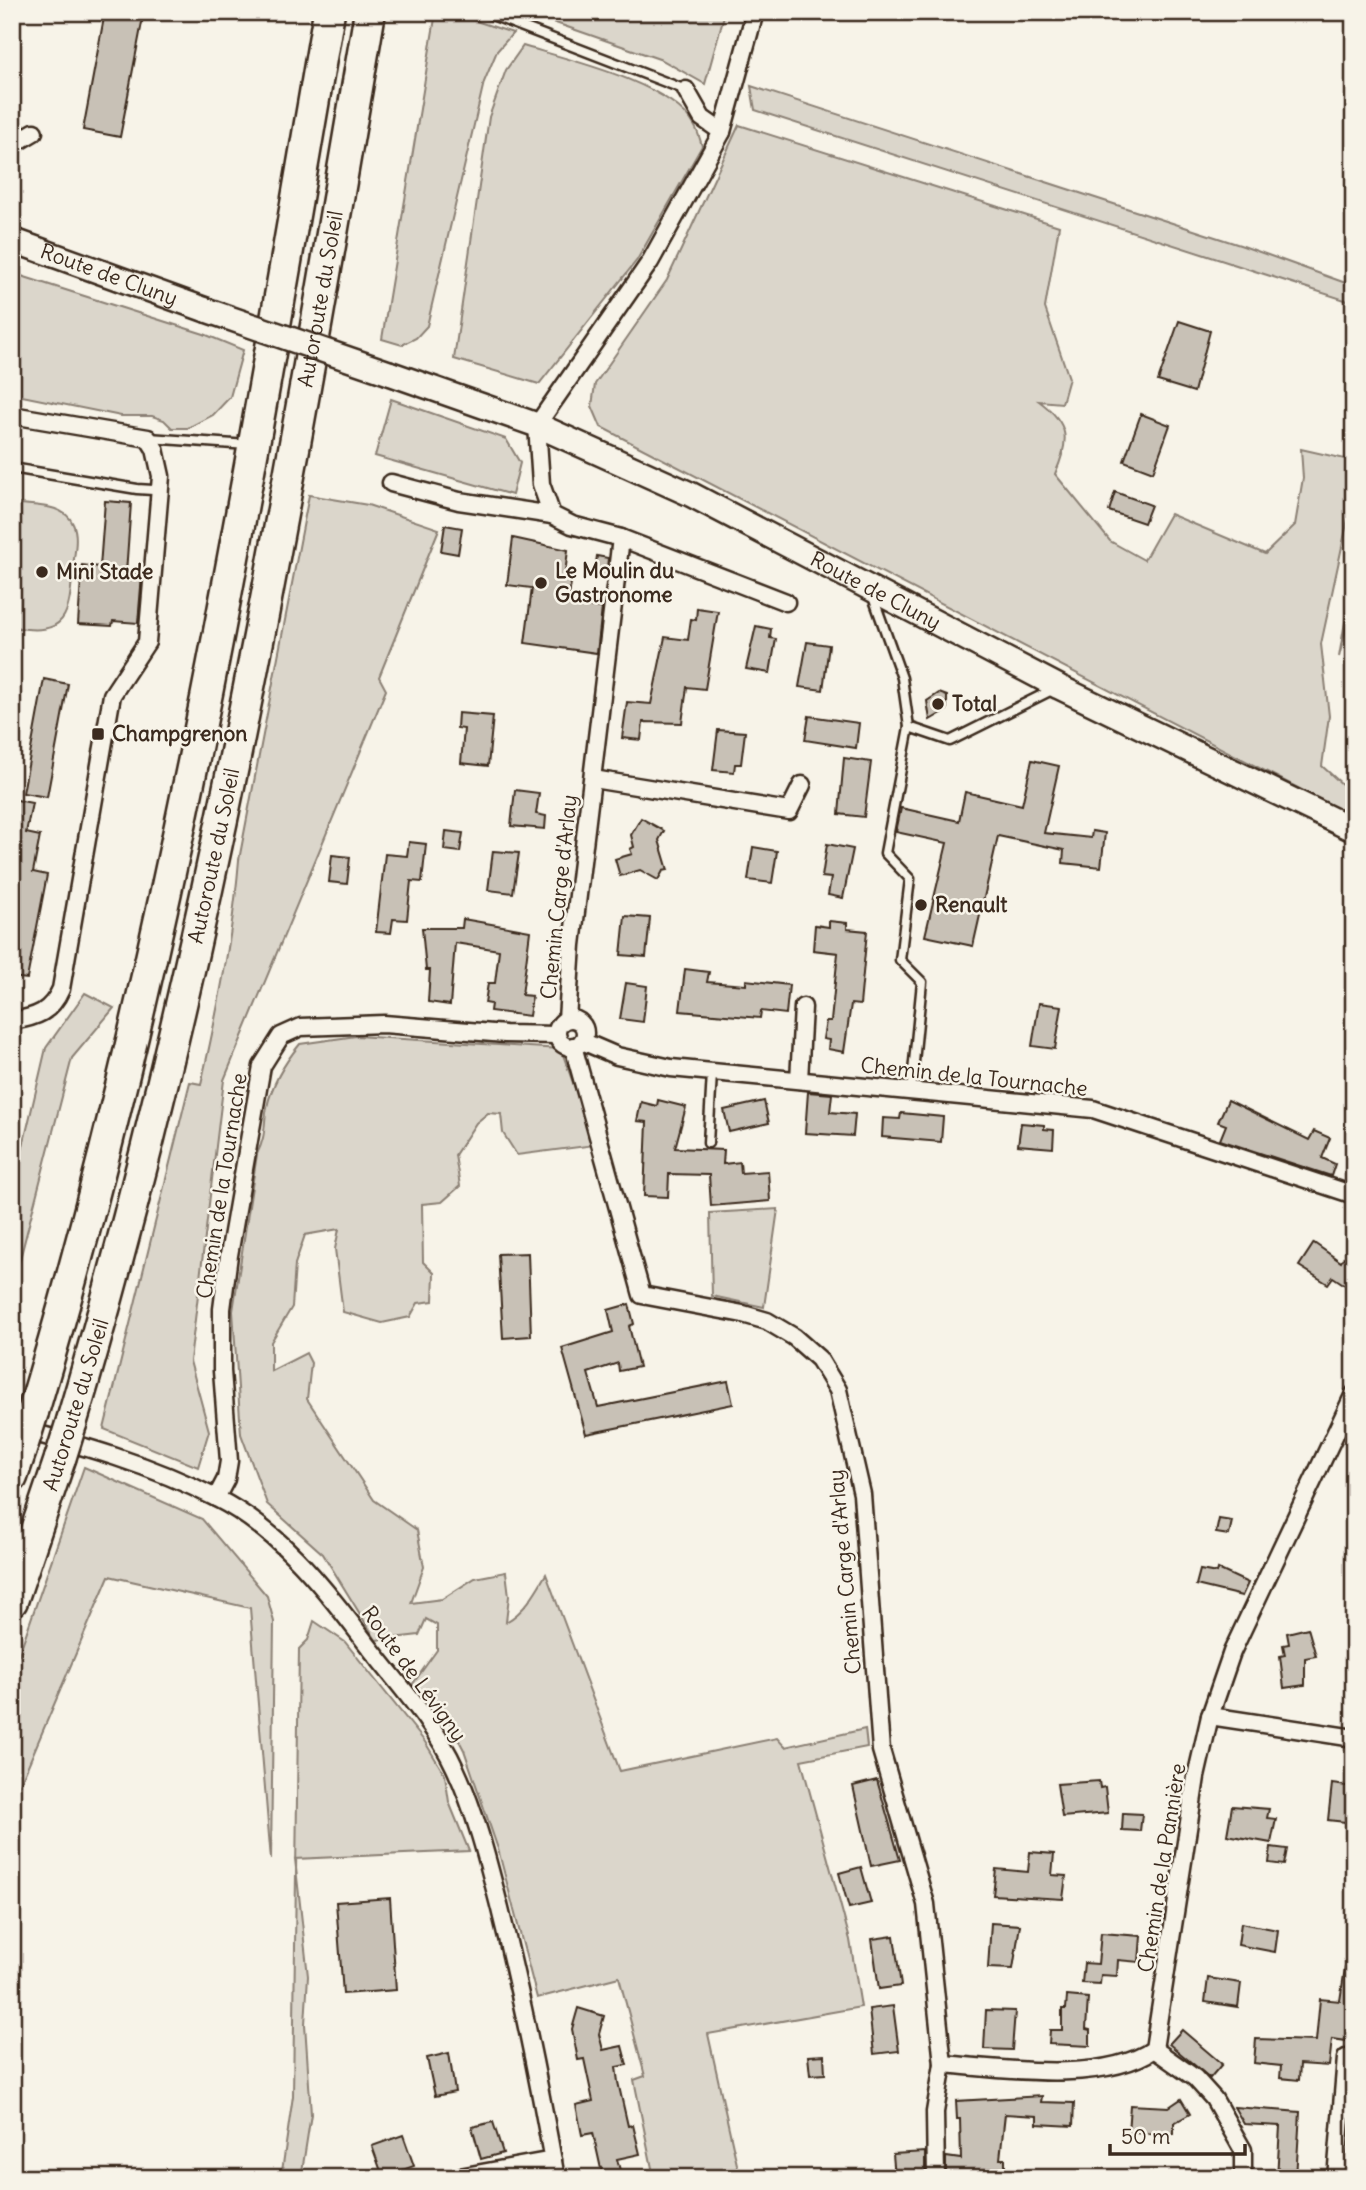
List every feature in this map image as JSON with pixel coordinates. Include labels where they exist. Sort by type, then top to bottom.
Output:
[{"type":"highway","name":"Autoroute du Soleil","points":[[20,1442],[74,1277],[147,986],[210,681],[330,12]]},
{"type":"highway","name":"Autoroute du Soleil","points":[[12,1601],[61,1459],[115,1278],[152,1136],[215,857],[293,454],[370,12]]},
{"type":"main road","name":"Route de Cluny","points":[[12,240],[537,425],[690,494],[1059,687],[1354,830]]},
{"type":"street","points":[[552,515],[541,484],[537,425],[650,262],[722,132],[755,12]]},
{"type":"street","points":[[686,90],[702,118],[722,132]]},
{"type":"street","points":[[12,145],[34,132]]},
{"type":"street","points":[[12,415],[149,438],[160,463],[161,483],[147,642],[112,695],[61,989],[54,1003],[45,1012],[12,1021]]},
{"type":"street","points":[[391,483],[459,501],[552,515],[572,525],[621,538],[786,602]]},
{"type":"street","name":"Chemin Carge d'Arlay","points":[[567,1019],[572,945],[621,538]]},
{"type":"street","name":"Chemin Carge d'Arlay","points":[[593,779],[789,811],[802,785]]},
{"type":"street","points":[[799,1080],[803,1007]]},
{"type":"street","points":[[567,1019],[582,1024],[584,1030],[578,1043],[563,1044],[557,1035],[559,1025],[567,1019]]},
{"type":"street","name":"Chemin de la Tournache","points":[[216,1498],[226,1479],[229,1461],[222,1371],[222,1309],[229,1255],[262,1066],[281,1036],[301,1027],[384,1024],[505,1034],[557,1035]]},
{"type":"street","name":"Chemin Carge d'Arlay","points":[[578,1043],[642,1295],[767,1321],[794,1337],[819,1359],[838,1390],[862,1494],[881,1750],[926,1904],[943,2064]]},
{"type":"street","name":"Chemin de la Tournache","points":[[578,1043],[617,1056],[671,1068],[1093,1109],[1354,1195]]},
{"type":"street","name":"Chemin de la Pannière","points":[[1154,2049],[1196,1777],[1210,1716],[1232,1652],[1354,1394]]},
{"type":"street","name":"Route de Lévigny","points":[[20,1442],[94,1448],[216,1498],[287,1547],[347,1618],[439,1739],[456,1768],[482,1838],[526,2014],[556,2178]]},
{"type":"street","points":[[1210,1716],[1354,1738]]},
{"type":"street","points":[[936,2178],[936,2112],[943,2064],[1041,2073],[1138,2061],[1154,2049],[1195,2078],[1214,2099],[1243,2150],[1243,2178]]},
{"type":"street","points":[[1336,2178],[1346,2058]]},
{"type":"street","points":[[454,2178],[553,2160]]},
{"type":"lane","points":[[484,12],[686,90]]},
{"type":"lane","points":[[149,438],[254,445]]},
{"type":"lane","points":[[12,468],[136,489],[153,490],[161,483]]},
{"type":"lane","points":[[872,591],[902,678],[909,727],[885,853],[910,879],[900,960],[922,982],[911,1092]]},
{"type":"lane","points":[[909,727],[950,741],[1059,687]]},
{"type":"lane","points":[[708,1143],[712,1073]]},
{"type":"shaded area","points":[[436,12],[448,12],[513,33],[497,51],[484,82],[427,326],[416,338],[402,345],[382,339]]},
{"type":"shaded area","points":[[524,12],[725,12],[705,84],[662,60]]},
{"type":"shaded area","points":[[523,46],[616,75],[664,97],[682,110],[694,125],[702,146],[637,260],[539,384],[454,359],[489,117],[506,70]]},
{"type":"shaded area","points":[[751,86],[1243,246],[1354,286],[1354,303],[755,110]]},
{"type":"shaded area","points":[[739,125],[1059,226],[1045,308],[1069,378],[1062,403],[1039,401],[1057,417],[1064,433],[1065,442],[1055,474],[1110,541],[1144,560],[1170,514],[1265,554],[1295,525],[1303,478],[1301,449],[1354,461],[1354,491],[1321,644],[1329,716],[1322,766],[1354,795],[1354,817],[601,427],[592,406],[595,384],[667,280]]},
{"type":"shaded area","points":[[12,273],[204,334],[243,350],[230,397],[213,415],[188,428],[172,428],[164,420],[152,416],[121,416],[12,394]]},
{"type":"shaded area","points":[[391,399],[506,439],[520,463],[512,495],[375,456]]},
{"type":"shaded area","points":[[309,495],[368,505],[439,529],[379,677],[386,690],[224,1080],[190,1361],[209,1431],[198,1467],[104,1429],[190,1082],[201,1084],[229,944],[239,860]]},
{"type":"shaded area","name":"Mini Stade","points":[[20,504],[43,506],[64,513],[73,524],[76,534],[67,610],[62,619],[45,629],[12,627],[12,510]]},
{"type":"shaded area","points":[[1354,569],[1354,597],[1339,657]]},
{"type":"shaded area","points":[[85,993],[114,1008],[72,1058],[12,1290],[12,1193],[46,1048]]},
{"type":"shaded area","points":[[356,1036],[561,1049],[595,1145],[517,1155],[503,1133],[501,1114],[488,1113],[476,1123],[455,1155],[460,1186],[442,1202],[422,1204],[423,1262],[434,1273],[433,1301],[418,1303],[410,1317],[382,1323],[343,1312],[335,1249],[339,1229],[305,1235],[295,1264],[292,1307],[271,1342],[271,1371],[306,1353],[311,1363],[307,1399],[374,1500],[417,1530],[424,1567],[411,1603],[442,1599],[475,1578],[506,1572],[509,1596],[506,1622],[534,1595],[546,1574],[620,1771],[777,1738],[785,1747],[865,1729],[867,1747],[801,1760],[850,1940],[861,2007],[708,2034],[740,2178],[654,2178],[634,2080],[645,2076],[619,1977],[537,1998],[498,1849],[464,1750],[442,1708],[412,1685],[437,1650],[437,1625],[426,1619],[419,1635],[376,1640],[323,1554],[267,1504],[241,1434],[233,1311],[257,1154],[264,1135],[269,1098],[280,1073],[300,1044]]},
{"type":"shaded area","points":[[778,1209],[764,1307],[712,1296],[710,1213]]},
{"type":"shaded area","points":[[84,1467],[202,1519],[267,1596],[274,1622],[271,1860],[250,1608],[109,1576],[12,1803],[12,1674]]},
{"type":"shaded area","points":[[314,1621],[345,1642],[425,1742],[445,1775],[449,1802],[469,1851],[296,1859],[299,1649],[308,1640]]},
{"type":"shaded area","points":[[296,1868],[308,1976],[305,2024],[311,2114],[301,2178],[281,2178],[293,2096]]},
{"type":"building","points":[[105,12],[144,12],[120,137],[83,130]]},
{"type":"building","points":[[1179,321],[1210,331],[1194,392],[1158,381]]},
{"type":"building","points":[[1141,414],[1170,425],[1153,472],[1124,461]]},
{"type":"building","points":[[1115,492],[1151,505],[1144,523],[1109,511]]},
{"type":"building","points":[[105,501],[131,503],[126,573],[142,575],[138,623],[113,621],[112,626],[78,624],[82,565],[100,567]]},
{"type":"building","points":[[445,525],[462,528],[458,554],[441,551]]},
{"type":"building","points":[[513,538],[568,550],[565,574],[572,575],[568,604],[602,608],[597,653],[525,643],[532,588],[507,585]]},
{"type":"building","points":[[597,556],[608,558],[606,579],[594,577]]},
{"type":"building","points":[[697,608],[718,611],[705,689],[687,687],[682,723],[643,722],[641,740],[622,738],[627,702],[651,704],[665,637],[688,640],[691,619],[696,620]]},
{"type":"building","points":[[756,626],[771,629],[770,638],[776,639],[770,673],[746,669]]},
{"type":"building","points":[[807,642],[829,645],[823,690],[799,687]]},
{"type":"building","points":[[44,679],[68,684],[47,797],[23,793]]},
{"type":"building","points":[[939,693],[947,696],[947,710],[930,720],[927,701]]},
{"type":"building","points":[[458,713],[493,716],[488,766],[461,763],[464,729],[457,728]]},
{"type":"building","points":[[809,716],[859,723],[856,748],[805,740]]},
{"type":"building","points":[[718,730],[745,732],[741,764],[735,764],[734,772],[713,770]]},
{"type":"building","points":[[844,758],[871,762],[864,817],[839,814]]},
{"type":"building","points":[[1032,760],[1059,766],[1044,833],[1091,838],[1092,831],[1105,833],[1101,867],[1063,863],[1064,850],[998,836],[973,946],[925,936],[947,843],[896,832],[901,808],[959,821],[965,792],[1022,805]]},
{"type":"building","points":[[515,790],[539,793],[536,814],[546,816],[545,829],[511,826]]},
{"type":"building","points":[[12,799],[32,803],[26,833],[40,836],[33,872],[47,875],[27,979],[12,977]]},
{"type":"building","points":[[641,818],[664,831],[659,840],[668,870],[663,871],[658,880],[640,870],[620,876],[615,859],[632,854],[630,849],[634,847],[631,835]]},
{"type":"building","points":[[446,831],[463,833],[460,852],[444,850]]},
{"type":"building","points":[[409,842],[426,844],[422,882],[411,881],[407,920],[393,919],[391,933],[376,932],[385,854],[407,856]]},
{"type":"building","points":[[827,844],[853,849],[843,898],[828,895],[831,878],[822,877]]},
{"type":"building","points":[[753,847],[777,851],[772,883],[748,880]]},
{"type":"building","points":[[493,851],[519,853],[513,893],[488,890]]},
{"type":"building","points":[[332,855],[350,857],[347,884],[329,882]]},
{"type":"building","points":[[625,916],[650,918],[646,957],[621,955]]},
{"type":"building","points":[[463,919],[530,931],[522,995],[532,996],[529,1016],[490,1011],[491,1004],[485,1003],[488,983],[495,983],[499,950],[455,943],[450,1005],[428,1002],[430,970],[426,970],[422,928],[462,928]]},
{"type":"building","points":[[829,921],[847,923],[847,929],[867,931],[860,1005],[851,1004],[844,1052],[828,1049],[829,1040],[823,1039],[826,1021],[831,1021],[838,953],[813,950],[815,925],[829,927]]},
{"type":"building","points":[[685,969],[709,972],[707,982],[746,985],[746,980],[789,985],[786,1014],[761,1011],[760,1018],[680,1011]]},
{"type":"building","points":[[626,983],[647,986],[643,1022],[620,1019]]},
{"type":"building","points":[[1039,1003],[1062,1006],[1055,1049],[1032,1046]]},
{"type":"building","points":[[808,1092],[832,1094],[830,1112],[855,1114],[853,1136],[805,1133]]},
{"type":"building","points":[[658,1100],[686,1107],[675,1148],[724,1150],[723,1164],[740,1162],[741,1173],[768,1171],[770,1201],[711,1206],[709,1175],[669,1174],[668,1197],[644,1196],[647,1122],[637,1121],[641,1102],[657,1106]]},
{"type":"building","points":[[1228,1100],[1309,1140],[1314,1131],[1330,1138],[1322,1158],[1335,1164],[1331,1176],[1220,1140],[1226,1125],[1218,1122]]},
{"type":"building","points":[[764,1101],[769,1123],[729,1132],[724,1110]]},
{"type":"building","points":[[901,1113],[943,1117],[941,1142],[882,1137],[883,1118],[900,1119]]},
{"type":"building","points":[[1021,1123],[1044,1125],[1044,1129],[1054,1130],[1053,1148],[1018,1145]]},
{"type":"building","points":[[1314,1243],[1341,1262],[1344,1257],[1354,1262],[1354,1291],[1333,1277],[1328,1284],[1299,1266]]},
{"type":"building","points":[[528,1253],[531,1336],[503,1338],[498,1254]]},
{"type":"building","points":[[629,1304],[634,1324],[629,1326],[639,1367],[619,1371],[618,1363],[588,1373],[598,1407],[728,1381],[733,1404],[586,1434],[562,1348],[613,1332],[608,1310]]},
{"type":"building","points":[[1219,1519],[1232,1521],[1229,1535],[1216,1533]]},
{"type":"building","points":[[1218,1569],[1248,1583],[1242,1596],[1196,1585],[1200,1570],[1217,1573]]},
{"type":"building","points":[[1308,1628],[1316,1656],[1305,1658],[1305,1685],[1284,1688],[1280,1656],[1285,1655],[1283,1645],[1289,1644],[1287,1633]]},
{"type":"building","points":[[877,1780],[900,1860],[871,1866],[853,1786]]},
{"type":"building","points":[[1099,1781],[1100,1788],[1105,1787],[1108,1813],[1062,1817],[1057,1784]]},
{"type":"building","points":[[1332,1784],[1354,1787],[1354,1823],[1328,1820]]},
{"type":"building","points":[[1232,1806],[1269,1809],[1267,1818],[1276,1819],[1271,1843],[1227,1835]]},
{"type":"building","points":[[1123,1813],[1142,1814],[1140,1831],[1122,1830]]},
{"type":"building","points":[[1271,1847],[1287,1849],[1284,1865],[1269,1863]]},
{"type":"building","points":[[1030,1852],[1054,1854],[1052,1875],[1066,1876],[1063,1899],[993,1895],[996,1869],[1028,1872]]},
{"type":"building","points":[[861,1867],[871,1903],[849,1908],[839,1873]]},
{"type":"building","points":[[390,1898],[396,1990],[343,1994],[336,1902]]},
{"type":"building","points":[[991,1923],[1020,1925],[1013,1969],[988,1968]]},
{"type":"building","points":[[1241,1923],[1278,1930],[1275,1952],[1238,1945]]},
{"type":"building","points":[[1101,1933],[1141,1936],[1139,1962],[1118,1960],[1117,1976],[1101,1975],[1100,1984],[1082,1983],[1084,1963],[1098,1964]]},
{"type":"building","points":[[894,1936],[901,1986],[879,1989],[872,1939]]},
{"type":"building","points":[[1345,1968],[1354,1969],[1354,2042],[1332,2039],[1329,2066],[1300,2064],[1299,2080],[1280,2078],[1281,2066],[1254,2063],[1256,2039],[1316,2041],[1320,1999],[1340,2001]]},
{"type":"building","points":[[1208,1978],[1241,1983],[1238,2007],[1205,2002]]},
{"type":"building","points":[[1067,1996],[1088,1998],[1086,2029],[1090,2030],[1090,2046],[1049,2044],[1050,2030],[1062,2030],[1062,2009],[1066,2009]]},
{"type":"building","points":[[893,2006],[899,2051],[874,2054],[869,2009]]},
{"type":"building","points":[[578,2008],[604,2016],[599,2034],[603,2050],[622,2046],[627,2065],[616,2067],[618,2082],[628,2126],[633,2125],[640,2154],[617,2159],[622,2178],[603,2178],[593,2133],[582,2135],[576,2105],[593,2101],[584,2059],[578,2060],[572,2029]]},
{"type":"building","points":[[986,2010],[1015,2011],[1012,2050],[984,2049]]},
{"type":"building","points":[[1182,2030],[1222,2064],[1210,2078],[1169,2044]]},
{"type":"building","points":[[449,2053],[455,2092],[435,2096],[427,2058]]},
{"type":"building","points":[[824,2055],[825,2074],[810,2075],[808,2056]]},
{"type":"building","points":[[1042,2096],[1041,2102],[1074,2103],[1073,2126],[1037,2124],[1037,2116],[1005,2114],[1000,2159],[1005,2159],[1005,2178],[946,2175],[946,2157],[961,2159],[960,2119],[957,2119],[956,2101]]},
{"type":"building","points":[[1181,2099],[1190,2114],[1174,2123],[1174,2134],[1128,2133],[1130,2105],[1169,2107]]},
{"type":"building","points":[[1234,2107],[1300,2112],[1296,2178],[1277,2178],[1280,2126],[1244,2124]]},
{"type":"building","points":[[493,2122],[503,2153],[481,2159],[472,2127]]},
{"type":"building","points":[[403,2135],[414,2166],[383,2177],[372,2146]]},
{"type":"building","points":[[925,2152],[925,2173],[911,2174],[911,2178],[895,2178],[893,2154]]},
{"type":"place","name":"Mini Stade","points":[[42,572]]},
{"type":"place","name":"Le Moulin du Gastronome","points":[[541,583]]},
{"type":"place","name":"Total","points":[[938,704]]},
{"type":"place","name":"Champgrenon","points":[[98,734]]},
{"type":"place","name":"Renault","points":[[921,905]]}]
